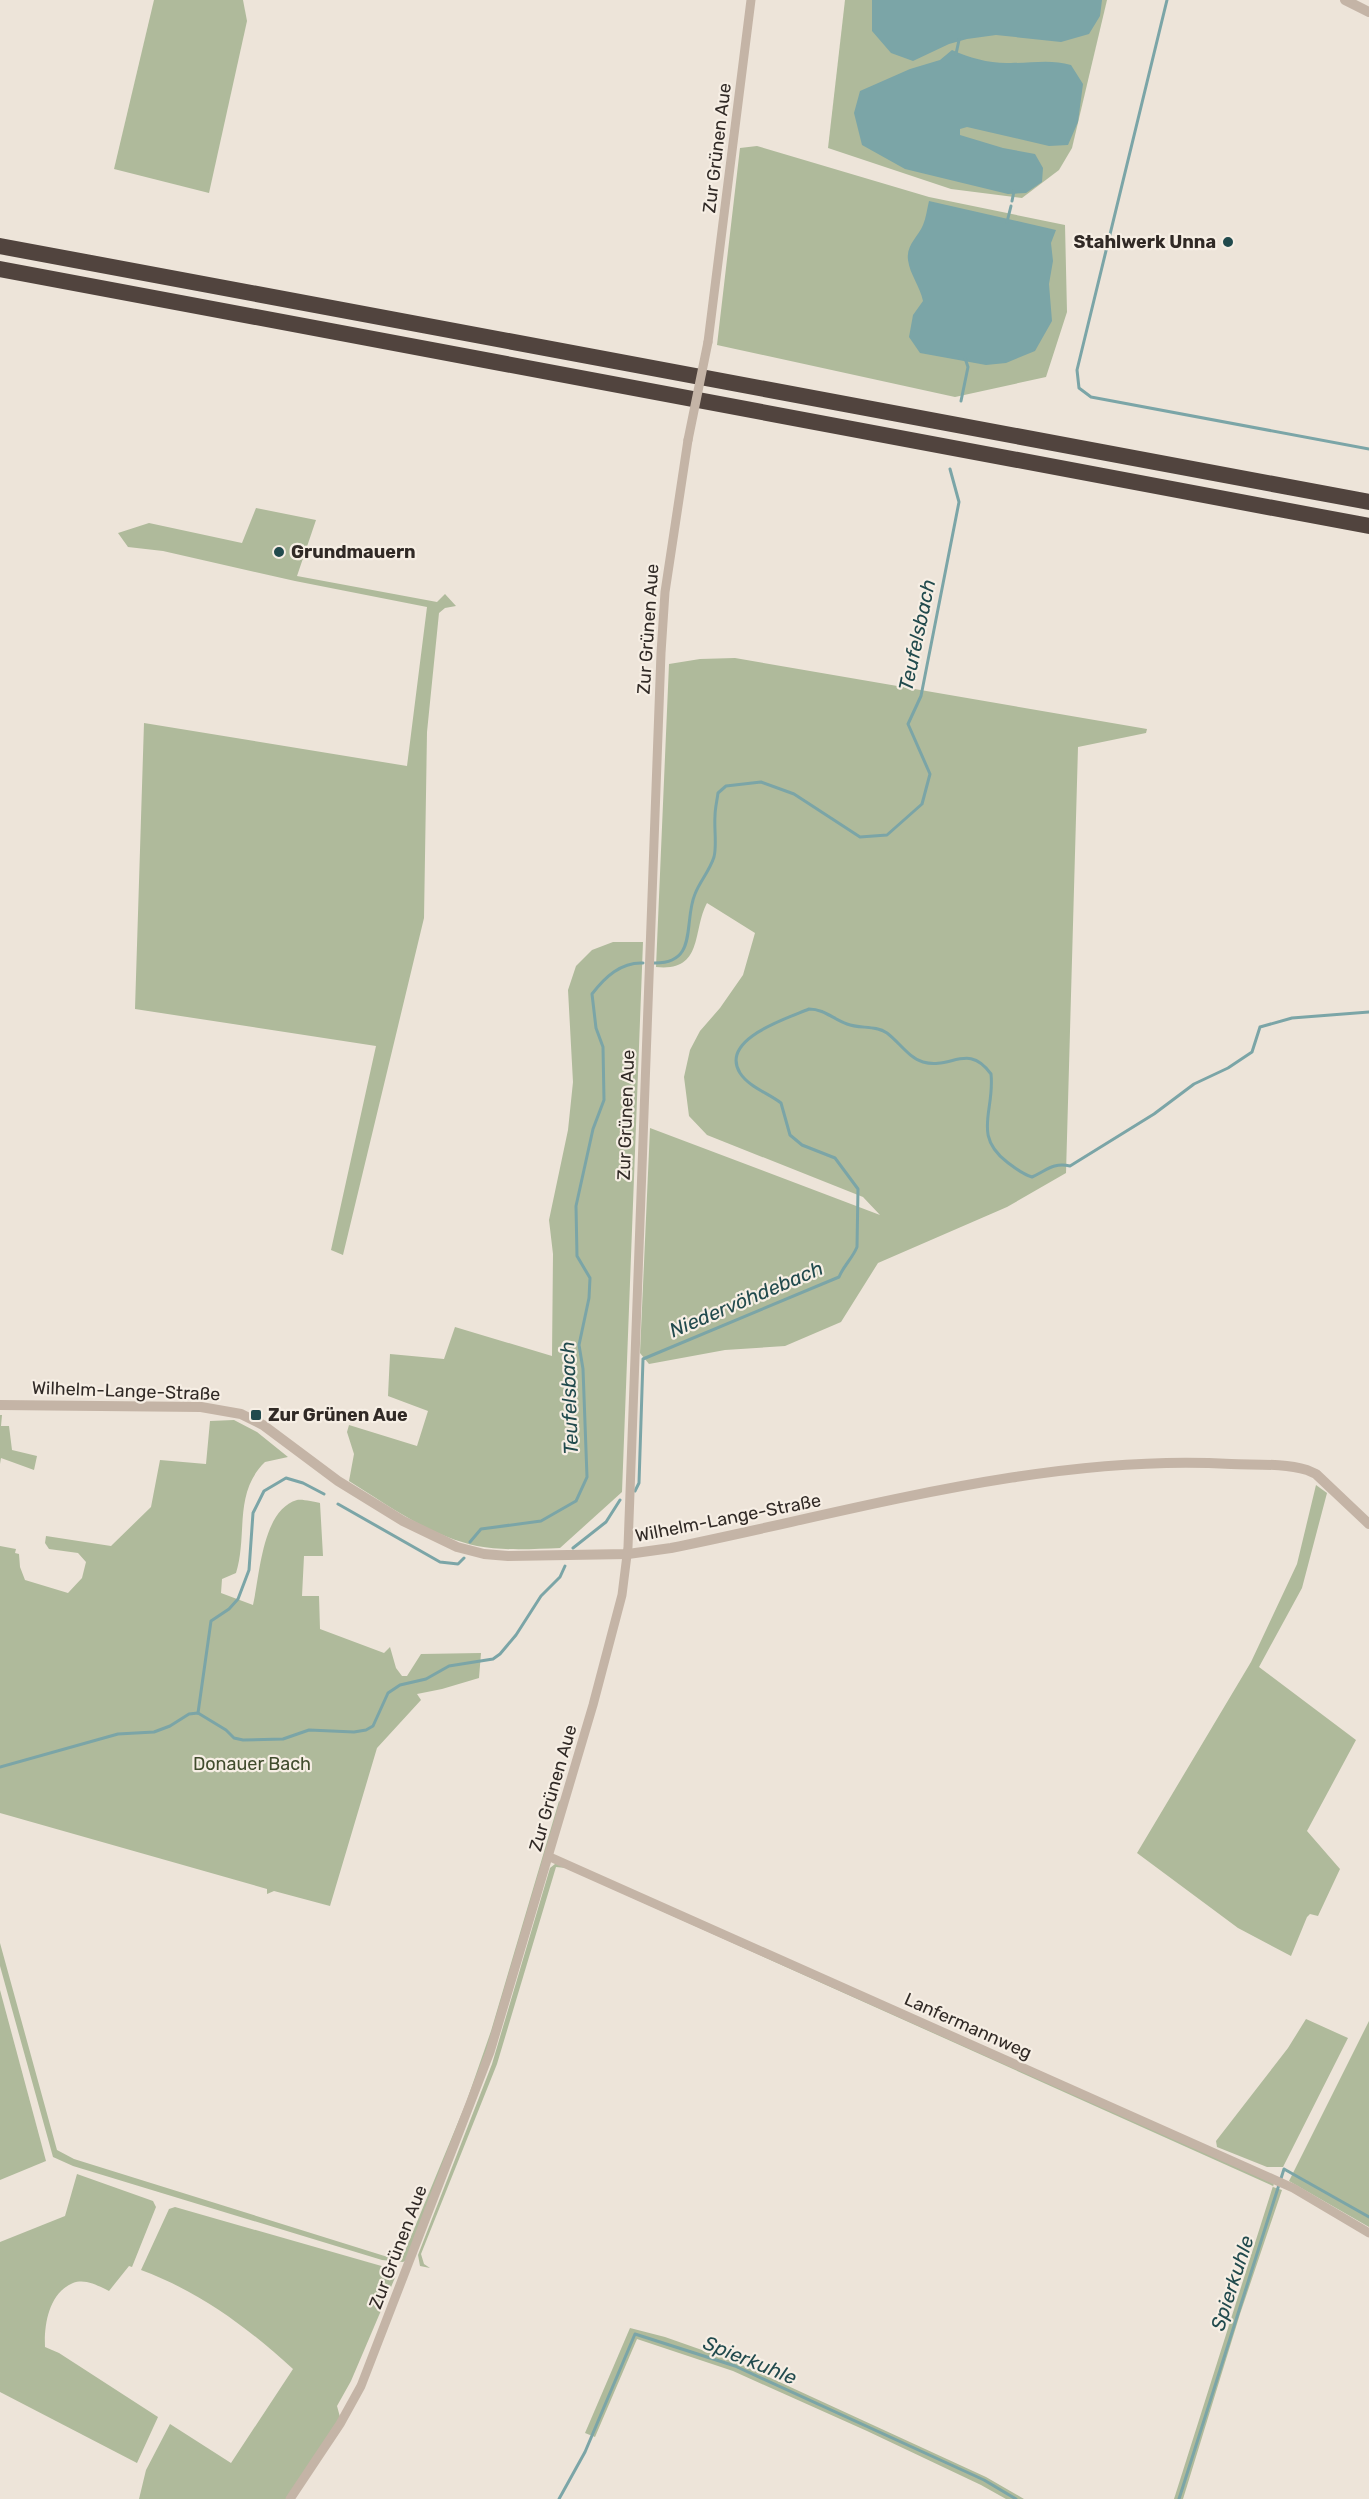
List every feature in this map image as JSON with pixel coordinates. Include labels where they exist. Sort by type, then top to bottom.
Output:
[{"type":"highway","points":[[0,246],[1369,502]]},
{"type":"highway","points":[[0,269],[1369,526]]},
{"type":"street","name":"Zur Grünen Aue","points":[[290,2499],[340,2424],[364,2378],[490,2052],[550,1857],[622,1595],[627,1554],[665,592],[688,440],[708,342],[751,0]]},
{"type":"street","points":[[1345,0],[1369,12]]},
{"type":"street","name":"Wilhelm-Lange-Straße","points":[[0,1405],[201,1407],[241,1414],[263,1425],[356,1493],[429,1535],[457,1547],[484,1554],[508,1556],[627,1554],[681,1546],[975,1484],[1052,1472],[1143,1463],[1206,1462],[1307,1470],[1316,1474],[1369,1524]]},
{"type":"street","name":"Lanfermannweg","points":[[550,1857],[1293,2188],[1369,2233]]},
{"type":"green space","points":[[154,0],[243,0],[247,21],[209,193],[114,169]]},
{"type":"green space","points":[[845,0],[1107,0],[1072,148],[1059,170],[1022,198],[951,189],[828,148]]},
{"type":"green space","points":[[757,146],[929,197],[1065,225],[1067,312],[1046,377],[955,397],[717,345],[740,148]]},
{"type":"green space","points":[[256,508],[316,520],[297,576],[437,602],[445,594],[456,606],[445,608],[439,613],[427,732],[424,918],[343,1255],[331,1250],[376,1046],[135,1009],[144,723],[407,766],[427,607],[295,581],[163,551],[128,547],[118,533],[149,523],[242,543]]},
{"type":"green space","points":[[735,658],[1147,729],[1146,733],[1078,747],[1066,1173],[1007,1207],[878,1263],[841,1322],[785,1346],[725,1350],[649,1364],[640,1353],[650,1128],[880,1215],[863,1197],[707,1135],[689,1116],[684,1077],[690,1050],[700,1031],[720,1008],[743,975],[755,933],[707,903],[694,947],[689,956],[682,963],[671,967],[656,967],[669,664],[700,659]]},
{"type":"green space","points":[[613,942],[643,942],[622,1492],[560,1548],[508,1549],[477,1546],[426,1528],[349,1481],[354,1454],[347,1432],[349,1425],[417,1446],[428,1411],[388,1396],[390,1354],[444,1359],[455,1327],[552,1356],[553,1254],[549,1220],[568,1130],[573,1082],[568,990],[576,966],[592,950]]},
{"type":"green space","points":[[0,1415],[2,1415],[1,1426],[9,1426],[12,1450],[37,1456],[34,1470],[1,1458],[0,1464]]},
{"type":"green space","name":"Donauer Bach","points":[[234,1420],[257,1432],[288,1457],[265,1462],[255,1474],[245,1501],[236,1573],[222,1579],[221,1593],[253,1605],[264,1545],[276,1516],[285,1506],[297,1500],[320,1503],[323,1556],[304,1556],[302,1596],[319,1596],[320,1629],[384,1653],[390,1647],[396,1668],[402,1676],[407,1676],[421,1654],[481,1653],[479,1678],[417,1694],[421,1700],[377,1748],[330,1906],[274,1891],[267,1894],[267,1889],[0,1813],[0,1546],[16,1549],[15,1553],[19,1554],[20,1567],[25,1580],[68,1593],[82,1578],[86,1562],[78,1553],[49,1549],[45,1543],[46,1536],[111,1546],[151,1507],[160,1460],[206,1464],[210,1421]]},
{"type":"green space","points":[[1316,1485],[1327,1493],[1302,1588],[1259,1667],[1356,1740],[1307,1831],[1340,1869],[1318,1916],[1310,1914],[1307,1917],[1291,1956],[1238,1928],[1137,1853],[1251,1662],[1297,1564]]},
{"type":"green space","points":[[559,1801],[561,1802],[493,2033],[407,2260],[403,2262],[382,2260],[73,2166],[53,2157],[0,1966],[0,1943],[57,2150],[74,2159],[391,2258],[399,2257],[405,2251],[466,2103],[491,2031]]},
{"type":"green space","points":[[555,1864],[560,1864],[1274,2183],[1273,2187],[1282,2190],[1240,2314],[1183,2499],[1174,2499],[1273,2186],[566,1868],[556,1867],[497,2064],[421,2254],[424,2264],[430,2268],[420,2266],[418,2255],[492,2064],[550,1868]]},
{"type":"green space","points":[[0,1990],[46,2161],[0,2180]]},
{"type":"green space","points":[[1306,2019],[1348,2038],[1283,2167],[1267,2167],[1217,2147],[1216,2141],[1288,2048]]},
{"type":"green space","points":[[1369,2021],[1369,2227],[1289,2181]]},
{"type":"green space","points":[[77,2174],[153,2201],[156,2207],[132,2267],[129,2266],[109,2291],[82,2281],[65,2288],[53,2302],[46,2329],[45,2347],[59,2353],[158,2417],[137,2463],[0,2392],[0,2242],[65,2216]]},
{"type":"green space","points":[[175,2207],[392,2269],[397,2273],[351,2381],[337,2406],[340,2417],[286,2499],[139,2499],[146,2470],[170,2424],[231,2463],[293,2369],[222,2312],[183,2289],[141,2270],[169,2209]]},
{"type":"green space","points":[[630,2328],[665,2337],[736,2362],[986,2477],[1024,2499],[1006,2499],[867,2431],[733,2371],[637,2339],[595,2437],[585,2433]]},
{"type":"water","points":[[872,0],[1102,0],[1100,16],[1089,34],[1061,42],[996,35],[967,39],[949,44],[913,61],[891,53],[872,31]]},
{"type":"water","points":[[952,50],[996,63],[1064,63],[1071,65],[1083,84],[1078,122],[1068,145],[1049,146],[967,127],[960,129],[960,135],[1003,148],[1035,154],[1043,168],[1042,182],[1026,193],[1008,194],[905,169],[862,145],[854,113],[860,91],[910,69],[940,60]]},
{"type":"water","points":[[929,201],[1056,230],[1051,243],[1053,261],[1049,284],[1052,321],[1035,351],[1006,363],[986,365],[920,353],[909,337],[913,315],[923,301],[911,271],[908,255],[923,225]]},
{"type":"waterway","points":[[1167,0],[1077,370],[1079,388],[1091,397],[1369,449]]},
{"type":"waterway","name":"Teufelsbach","points":[[956,54],[959,40]]},
{"type":"waterway","name":"Teufelsbach","points":[[1012,201],[1014,191]]},
{"type":"waterway","name":"Teufelsbach","points":[[1007,222],[1011,206]]},
{"type":"waterway","name":"Teufelsbach","points":[[961,401],[968,367],[965,358]]},
{"type":"waterway","name":"Teufelsbach","points":[[654,963],[678,957],[684,949],[695,894],[714,857],[718,793],[726,786],[761,782],[794,794],[860,837],[887,835],[922,804],[930,774],[908,724],[921,696],[959,502],[950,469]]},
{"type":"waterway","name":"Teufelsbach","points":[[470,1542],[481,1529],[541,1521],[576,1501],[587,1477],[583,1369],[579,1345],[589,1298],[590,1278],[577,1256],[576,1206],[593,1129],[604,1100],[603,1047],[596,1028],[592,994],[614,972],[628,965],[643,963]]},
{"type":"waterway","name":"Niedervöhdebach","points":[[635,1491],[639,1483],[643,1359],[839,1277],[857,1247],[858,1189],[835,1158],[802,1145],[790,1135],[781,1103],[754,1086],[740,1073],[736,1061],[739,1050],[747,1040],[759,1032],[772,1024],[814,1009],[847,1024],[887,1033],[913,1057],[923,1062],[933,1064],[967,1058],[975,1060],[991,1074],[987,1122],[990,1142],[996,1152],[1007,1162],[1032,1177],[1054,1166],[1070,1166],[1154,1114],[1194,1084],[1228,1068],[1252,1052],[1260,1027],[1292,1018],[1369,1012]]},
{"type":"waterway","name":"Teufelsbach","points":[[198,1713],[211,1621],[229,1609],[238,1599],[249,1570],[253,1513],[264,1491],[286,1478],[303,1483],[324,1494]]},
{"type":"waterway","name":"Niedervöhdebach","points":[[573,1548],[606,1522],[620,1500]]},
{"type":"waterway","name":"Teufelsbach","points":[[338,1504],[440,1562],[458,1564],[464,1558]]},
{"type":"waterway","name":"Niedervöhdebach","points":[[0,1767],[118,1734],[154,1732],[170,1726],[189,1714],[198,1713],[226,1730],[234,1738],[243,1740],[283,1739],[309,1730],[354,1732],[366,1730],[373,1726],[388,1693],[400,1685],[426,1679],[449,1666],[493,1659],[500,1654],[516,1635],[541,1596],[560,1577],[565,1566]]},
{"type":"waterway","name":"Spierkuhle","points":[[1179,2499],[1284,2169],[1369,2217]]},
{"type":"waterway","name":"Spierkuhle","points":[[559,2499],[585,2452],[635,2334],[735,2366],[984,2480],[1016,2499]]},
{"type":"place","name":"Stahlwerk Unna","points":[[1228,242]]},
{"type":"place","name":"Grundmauern","points":[[279,552]]},
{"type":"place","name":"Zur Grünen Aue","points":[[256,1415]]}]
